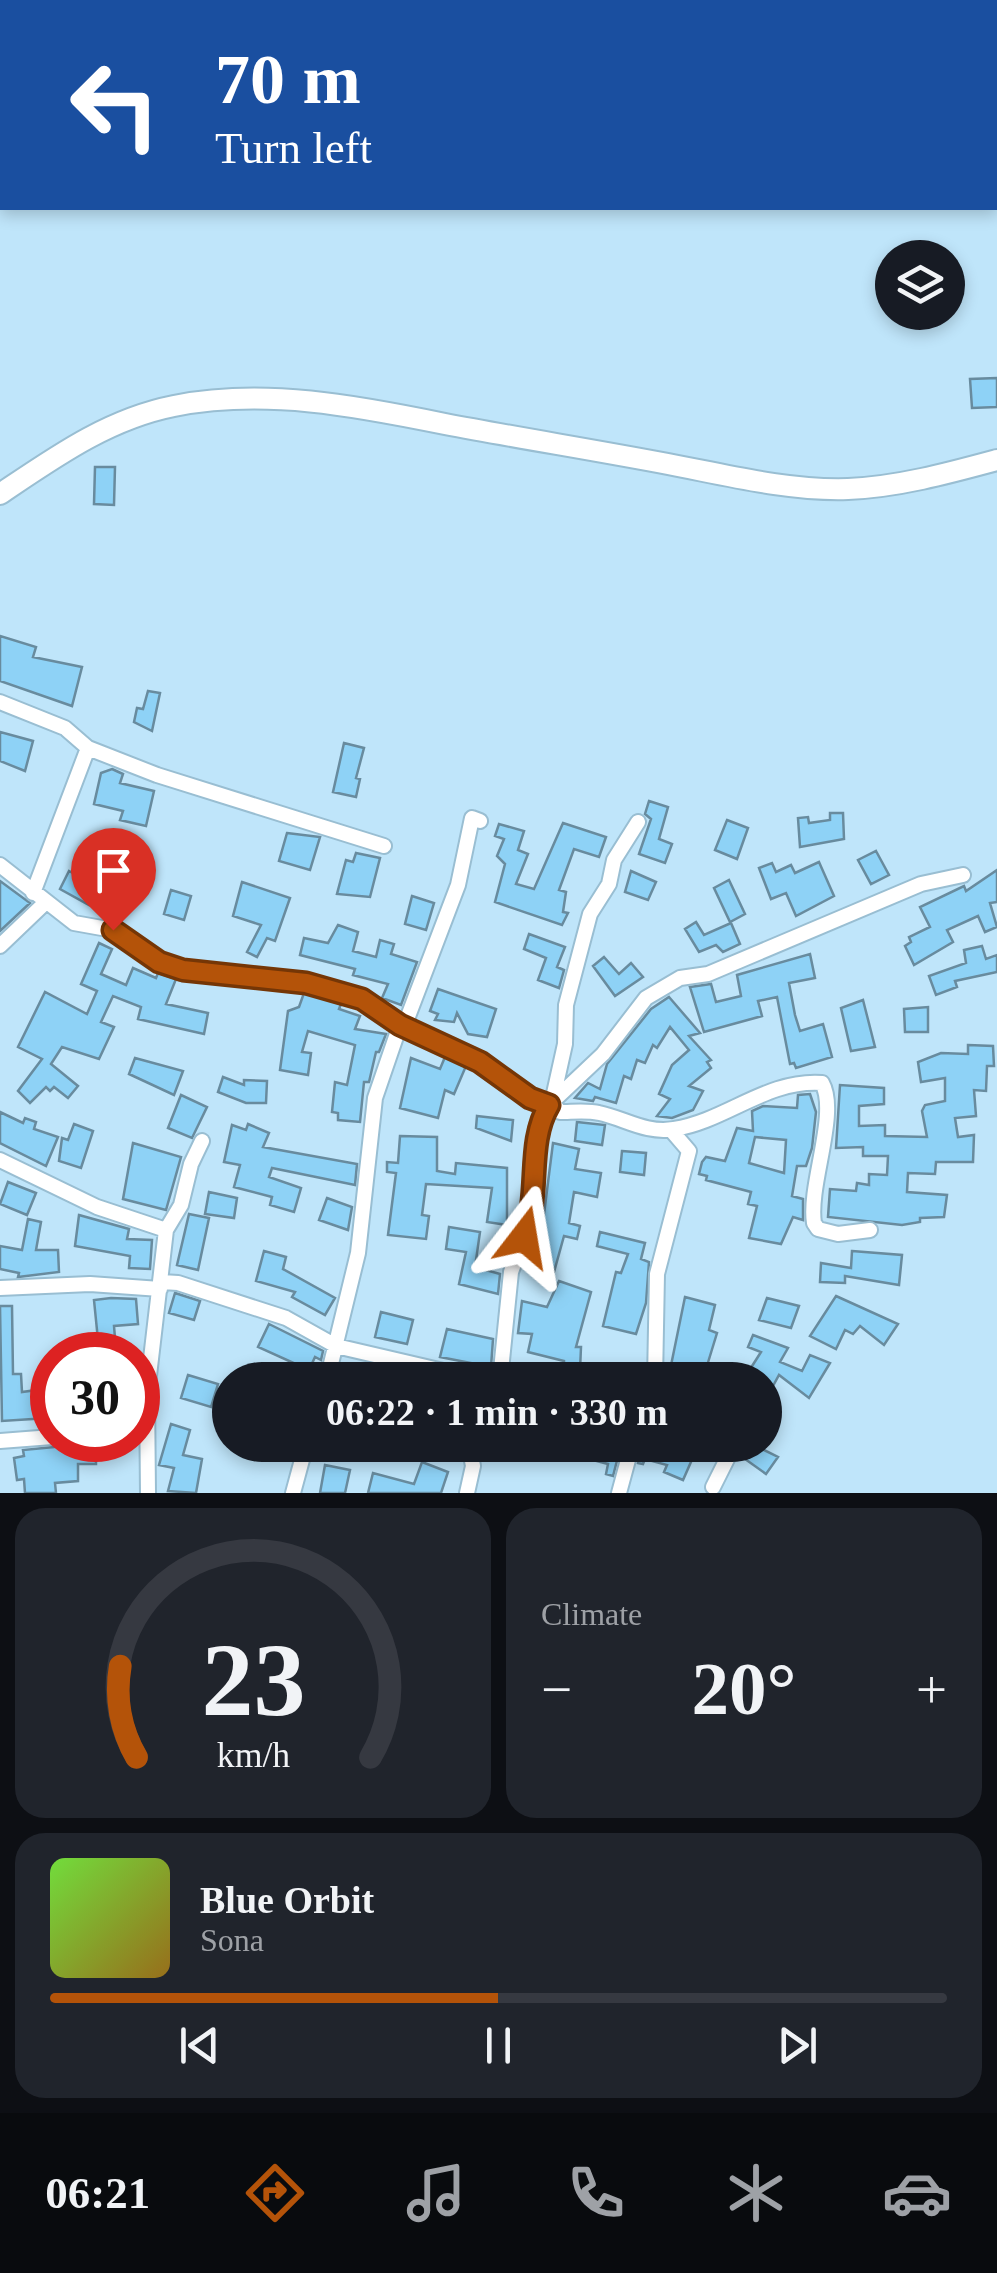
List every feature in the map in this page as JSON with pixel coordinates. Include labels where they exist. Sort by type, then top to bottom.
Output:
[{"type":"street","points":[[0,494],[61,452],[115,424],[174,406],[234,399],[279,399],[383,410],[722,474],[838,489],[918,479],[997,460]]},
{"type":"street","points":[[0,702],[65,728],[88,748],[157,775],[384,846]]},
{"type":"street","points":[[0,946],[40,897],[88,748]]},
{"type":"street","points":[[332,1362],[358,1254],[375,1098],[458,885],[472,818],[480,821]]},
{"type":"street","points":[[502,1362],[511,1272],[534,1198],[536,1134],[551,1103],[566,1044],[566,1005],[590,914],[610,884],[614,860],[638,822]]},
{"type":"street","points":[[0,865],[74,923],[113,930],[159,962],[183,970],[328,988],[362,999],[402,1026],[480,1062],[530,1098],[551,1103],[560,1112],[602,1113],[626,1125],[671,1130],[794,1084],[822,1083],[826,1088],[825,1134],[813,1178],[814,1223],[818,1229],[838,1234],[870,1230]]},
{"type":"street","points":[[551,1103],[603,1054],[646,998],[680,978],[708,974],[921,884],[962,875]]},
{"type":"street","points":[[655,1362],[657,1274],[688,1152],[671,1130]]},
{"type":"street","points":[[154,1332],[166,1230],[182,1205],[191,1164],[202,1141]]},
{"type":"street","points":[[0,1160],[97,1207],[166,1230]]},
{"type":"street","points":[[0,1288],[178,1282],[276,1314],[336,1346],[396,1362]]},
{"type":"street","points":[[0,1441],[30,1439]]},
{"type":"street","points":[[145,1462],[148,1493]]},
{"type":"street","points":[[294,1493],[302,1462]]},
{"type":"street","points":[[467,1493],[472,1462]]},
{"type":"street","points":[[619,1493],[627,1462]]},
{"type":"street","points":[[713,1486],[725,1462]]},
{"type":"building","points":[[997,378],[997,407],[972,408],[970,379]]},
{"type":"building","points":[[95,467],[115,467],[114,505],[94,504]]},
{"type":"building","points":[[0,636],[36,647],[33,657],[82,667],[72,706],[0,681]]},
{"type":"building","points":[[148,691],[160,693],[152,731],[134,722],[137,708],[143,709]]},
{"type":"building","points":[[0,732],[33,741],[25,771],[0,761]]},
{"type":"building","points":[[344,743],[364,748],[356,778],[360,779],[356,797],[333,792]]},
{"type":"building","points":[[112,769],[123,774],[120,783],[154,791],[146,826],[120,820],[123,811],[94,804],[101,773]]},
{"type":"building","points":[[649,801],[668,807],[659,839],[672,844],[665,863],[639,854],[651,819],[645,814]]},
{"type":"building","points":[[830,813],[843,813],[844,839],[800,847],[798,818],[808,817],[809,823],[830,820]]},
{"type":"building","points":[[727,820],[748,828],[737,859],[715,850]]},
{"type":"building","points":[[563,823],[606,837],[599,857],[574,849],[559,890],[566,892],[563,912],[568,913],[562,925],[495,902],[505,864],[497,856],[504,839],[495,836],[499,824],[524,831],[518,850],[528,854],[516,884],[534,889]]},
{"type":"building","points":[[287,833],[320,837],[310,870],[279,861]]},
{"type":"building","points":[[876,851],[889,875],[871,884],[858,860]]},
{"type":"building","points":[[356,853],[380,858],[370,897],[337,894],[346,860],[353,862]]},
{"type":"building","points":[[819,862],[834,896],[796,916],[786,893],[771,899],[759,868],[772,863],[776,872],[791,865],[795,873]]},
{"type":"building","points":[[997,870],[997,902],[990,903],[997,927],[985,932],[978,916],[947,930],[953,942],[914,965],[905,946],[911,942],[909,937],[930,927],[920,907],[964,886],[966,891]]},
{"type":"building","points":[[69,871],[99,887],[89,905],[60,889]]},
{"type":"building","points":[[631,871],[656,882],[648,900],[625,892]]},
{"type":"building","points":[[729,880],[745,914],[730,922],[714,888]]},
{"type":"building","points":[[0,881],[30,903],[0,931]]},
{"type":"building","points":[[242,882],[290,898],[275,941],[267,938],[257,957],[247,952],[261,925],[233,916]]},
{"type":"building","points":[[171,890],[191,896],[184,920],[164,914]]},
{"type":"building","points":[[412,896],[434,903],[426,930],[405,924]]},
{"type":"building","points":[[696,922],[704,935],[731,923],[740,944],[723,952],[716,945],[699,952],[685,929]]},
{"type":"building","points":[[338,925],[358,932],[353,951],[376,957],[380,940],[394,944],[391,954],[417,962],[401,1005],[382,998],[388,984],[353,975],[355,969],[300,955],[304,938],[328,943]]},
{"type":"building","points":[[529,934],[565,947],[557,967],[564,970],[559,988],[538,980],[546,958],[524,949]]},
{"type":"building","points":[[99,943],[112,949],[101,974],[126,985],[133,968],[156,978],[158,973],[176,979],[166,1004],[208,1013],[204,1034],[138,1019],[141,1007],[113,996],[101,1022],[114,1027],[99,1059],[62,1047],[51,1064],[78,1086],[68,1098],[54,1087],[50,1091],[46,1087],[30,1103],[18,1091],[42,1059],[18,1047],[45,992],[87,1014],[97,991],[81,984]]},
{"type":"building","points":[[982,946],[986,959],[997,955],[997,972],[955,981],[957,987],[936,995],[929,976],[966,963],[964,950]]},
{"type":"building","points":[[810,954],[815,978],[789,983],[795,1015],[800,1031],[823,1024],[832,1057],[796,1068],[794,1063],[790,1064],[777,997],[758,1001],[762,1016],[704,1032],[690,987],[711,984],[716,1002],[741,996],[737,975]]},
{"type":"building","points":[[604,957],[619,974],[631,963],[643,977],[615,996],[593,966]]},
{"type":"building","points":[[438,989],[496,1009],[487,1037],[468,1034],[457,1013],[454,1022],[435,1020],[438,1014],[430,1011]]},
{"type":"building","points":[[304,993],[341,1004],[339,1009],[360,1016],[355,1029],[386,1034],[376,1052],[369,1082],[364,1082],[360,1122],[338,1120],[338,1113],[332,1112],[335,1082],[347,1085],[355,1045],[308,1031],[302,1052],[311,1053],[308,1075],[280,1070],[288,1011],[299,1007]]},
{"type":"building","points":[[669,997],[700,1033],[689,1036],[711,1060],[707,1062],[711,1068],[689,1086],[703,1091],[693,1110],[672,1118],[657,1116],[670,1099],[659,1094],[672,1065],[689,1050],[670,1027],[657,1048],[653,1045],[645,1063],[637,1060],[631,1079],[624,1076],[616,1103],[595,1097],[593,1101],[575,1098],[588,1083],[600,1089],[607,1064],[651,1009]]},
{"type":"building","points":[[863,1000],[875,1047],[851,1051],[841,1008]]},
{"type":"building","points":[[928,1007],[928,1032],[905,1032],[904,1009]]},
{"type":"building","points":[[968,1045],[993,1046],[994,1066],[987,1066],[986,1091],[974,1090],[976,1116],[955,1118],[958,1137],[974,1135],[973,1162],[936,1162],[935,1174],[908,1173],[907,1192],[947,1195],[944,1217],[920,1218],[920,1222],[902,1225],[828,1217],[830,1189],[856,1191],[857,1183],[869,1185],[869,1174],[887,1175],[888,1156],[863,1156],[863,1147],[836,1148],[840,1085],[884,1088],[884,1104],[859,1106],[859,1126],[885,1125],[885,1136],[927,1137],[922,1111],[925,1105],[945,1101],[945,1078],[921,1082],[918,1062],[941,1053],[968,1054]]},
{"type":"building","points":[[445,1057],[466,1066],[454,1094],[445,1090],[438,1118],[400,1108],[411,1058],[440,1069]]},
{"type":"building","points":[[135,1058],[183,1071],[174,1095],[129,1074]]},
{"type":"building","points":[[223,1077],[244,1085],[244,1080],[267,1081],[266,1103],[246,1103],[218,1092]]},
{"type":"building","points":[[810,1094],[816,1112],[812,1148],[806,1166],[797,1166],[792,1196],[803,1199],[803,1220],[793,1217],[781,1244],[749,1238],[757,1206],[748,1204],[751,1192],[706,1180],[707,1176],[699,1174],[702,1162],[706,1157],[725,1161],[737,1128],[753,1131],[752,1111],[763,1106],[797,1108],[798,1095]],"holes":[[[755,1137],[786,1140],[784,1173],[749,1163]]]},
{"type":"building","points":[[181,1095],[207,1107],[192,1138],[168,1128]]},
{"type":"building","points":[[0,1112],[23,1123],[25,1118],[36,1122],[34,1129],[58,1137],[46,1166],[0,1143]]},
{"type":"building","points":[[477,1116],[513,1120],[511,1141],[476,1128]]},
{"type":"building","points":[[577,1122],[605,1125],[602,1145],[575,1141]]},
{"type":"building","points":[[74,1124],[93,1131],[81,1168],[59,1161],[62,1138],[68,1140]]},
{"type":"building","points":[[248,1124],[269,1133],[263,1147],[357,1164],[355,1185],[272,1168],[269,1177],[301,1188],[294,1212],[270,1205],[272,1197],[234,1187],[240,1165],[224,1162],[232,1125],[246,1130]]},
{"type":"building","points":[[400,1136],[437,1137],[437,1171],[455,1174],[456,1163],[507,1168],[507,1225],[487,1222],[492,1188],[426,1184],[422,1215],[429,1216],[426,1239],[388,1235],[396,1173],[387,1172],[387,1162],[398,1163]]},
{"type":"building","points":[[133,1143],[181,1157],[166,1210],[123,1199]]},
{"type":"building","points":[[553,1143],[579,1149],[575,1169],[601,1173],[597,1197],[574,1192],[569,1223],[580,1226],[577,1239],[564,1236],[554,1272],[532,1266],[542,1230]]},
{"type":"building","points":[[622,1151],[646,1153],[644,1175],[620,1172]]},
{"type":"building","points":[[8,1182],[36,1193],[27,1215],[0,1204]]},
{"type":"building","points":[[209,1192],[237,1198],[234,1218],[205,1214]]},
{"type":"building","points":[[327,1198],[352,1207],[348,1230],[319,1220]]},
{"type":"building","points":[[189,1214],[209,1218],[198,1270],[177,1265]]},
{"type":"building","points":[[79,1215],[129,1229],[127,1239],[152,1240],[150,1269],[129,1268],[130,1256],[75,1246]]},
{"type":"building","points":[[28,1219],[41,1222],[36,1250],[58,1250],[59,1272],[18,1277],[19,1273],[0,1269],[0,1246],[22,1250]]},
{"type":"building","points":[[449,1227],[480,1232],[475,1267],[500,1274],[498,1294],[459,1284],[466,1252],[446,1249]]},
{"type":"building","points":[[600,1232],[645,1243],[641,1259],[649,1262],[646,1303],[636,1334],[603,1326],[616,1272],[621,1273],[628,1254],[597,1246]]},
{"type":"building","points":[[264,1251],[286,1257],[283,1269],[335,1298],[325,1315],[292,1297],[295,1292],[256,1281]]},
{"type":"building","points":[[852,1251],[902,1255],[899,1285],[845,1276],[845,1283],[820,1282],[821,1263],[851,1268]]},
{"type":"building","points":[[559,1281],[591,1292],[576,1347],[581,1347],[580,1362],[564,1362],[528,1352],[532,1334],[518,1333],[522,1301],[547,1307]]},
{"type":"building","points":[[175,1293],[200,1301],[194,1320],[169,1313]]},
{"type":"building","points":[[836,1296],[898,1324],[884,1345],[860,1326],[853,1334],[845,1330],[836,1349],[810,1336]]},
{"type":"building","points":[[685,1297],[715,1305],[709,1330],[717,1333],[708,1362],[672,1362]]},
{"type":"building","points":[[767,1298],[799,1306],[791,1328],[759,1320]]},
{"type":"building","points":[[136,1299],[138,1324],[114,1326],[114,1332],[97,1332],[94,1300]]},
{"type":"building","points":[[0,1306],[12,1306],[13,1374],[21,1374],[22,1392],[30,1391],[30,1419],[2,1421]]},
{"type":"building","points":[[381,1312],[413,1320],[407,1344],[375,1337]]},
{"type":"building","points":[[269,1324],[323,1351],[321,1360],[315,1357],[313,1362],[291,1362],[258,1347]]},
{"type":"building","points":[[447,1329],[493,1339],[491,1362],[440,1357]]},
{"type":"building","points":[[753,1335],[788,1348],[780,1362],[755,1362],[761,1352],[748,1347]]},
{"type":"building","points":[[810,1355],[830,1363],[809,1398],[782,1377],[782,1363],[802,1371]]},
{"type":"building","points":[[188,1375],[212,1382],[211,1407],[181,1398]]},
{"type":"building","points":[[171,1424],[190,1430],[183,1455],[202,1459],[196,1493],[168,1491],[174,1468],[159,1465]]},
{"type":"building","points":[[30,1449],[30,1462],[96,1464],[78,1464],[78,1481],[55,1483],[56,1493],[25,1493],[24,1479],[17,1480],[14,1458],[24,1456],[23,1450]]},
{"type":"building","points":[[422,1462],[448,1472],[441,1493],[368,1493],[373,1473],[414,1484]]},
{"type":"building","points":[[601,1462],[617,1462],[613,1476],[606,1474],[608,1464]]},
{"type":"building","points":[[656,1462],[691,1462],[683,1480],[664,1472],[667,1465]]},
{"type":"building","points":[[749,1462],[774,1462],[766,1474]]},
{"type":"building","points":[[325,1465],[350,1470],[345,1493],[320,1493]]},
{"type":"route","points":[[113,930],[159,962],[183,970],[306,983],[362,999],[400,1025],[500,1072],[530,1098],[549,1105],[537,1125],[534,1198],[524,1237]]}]
